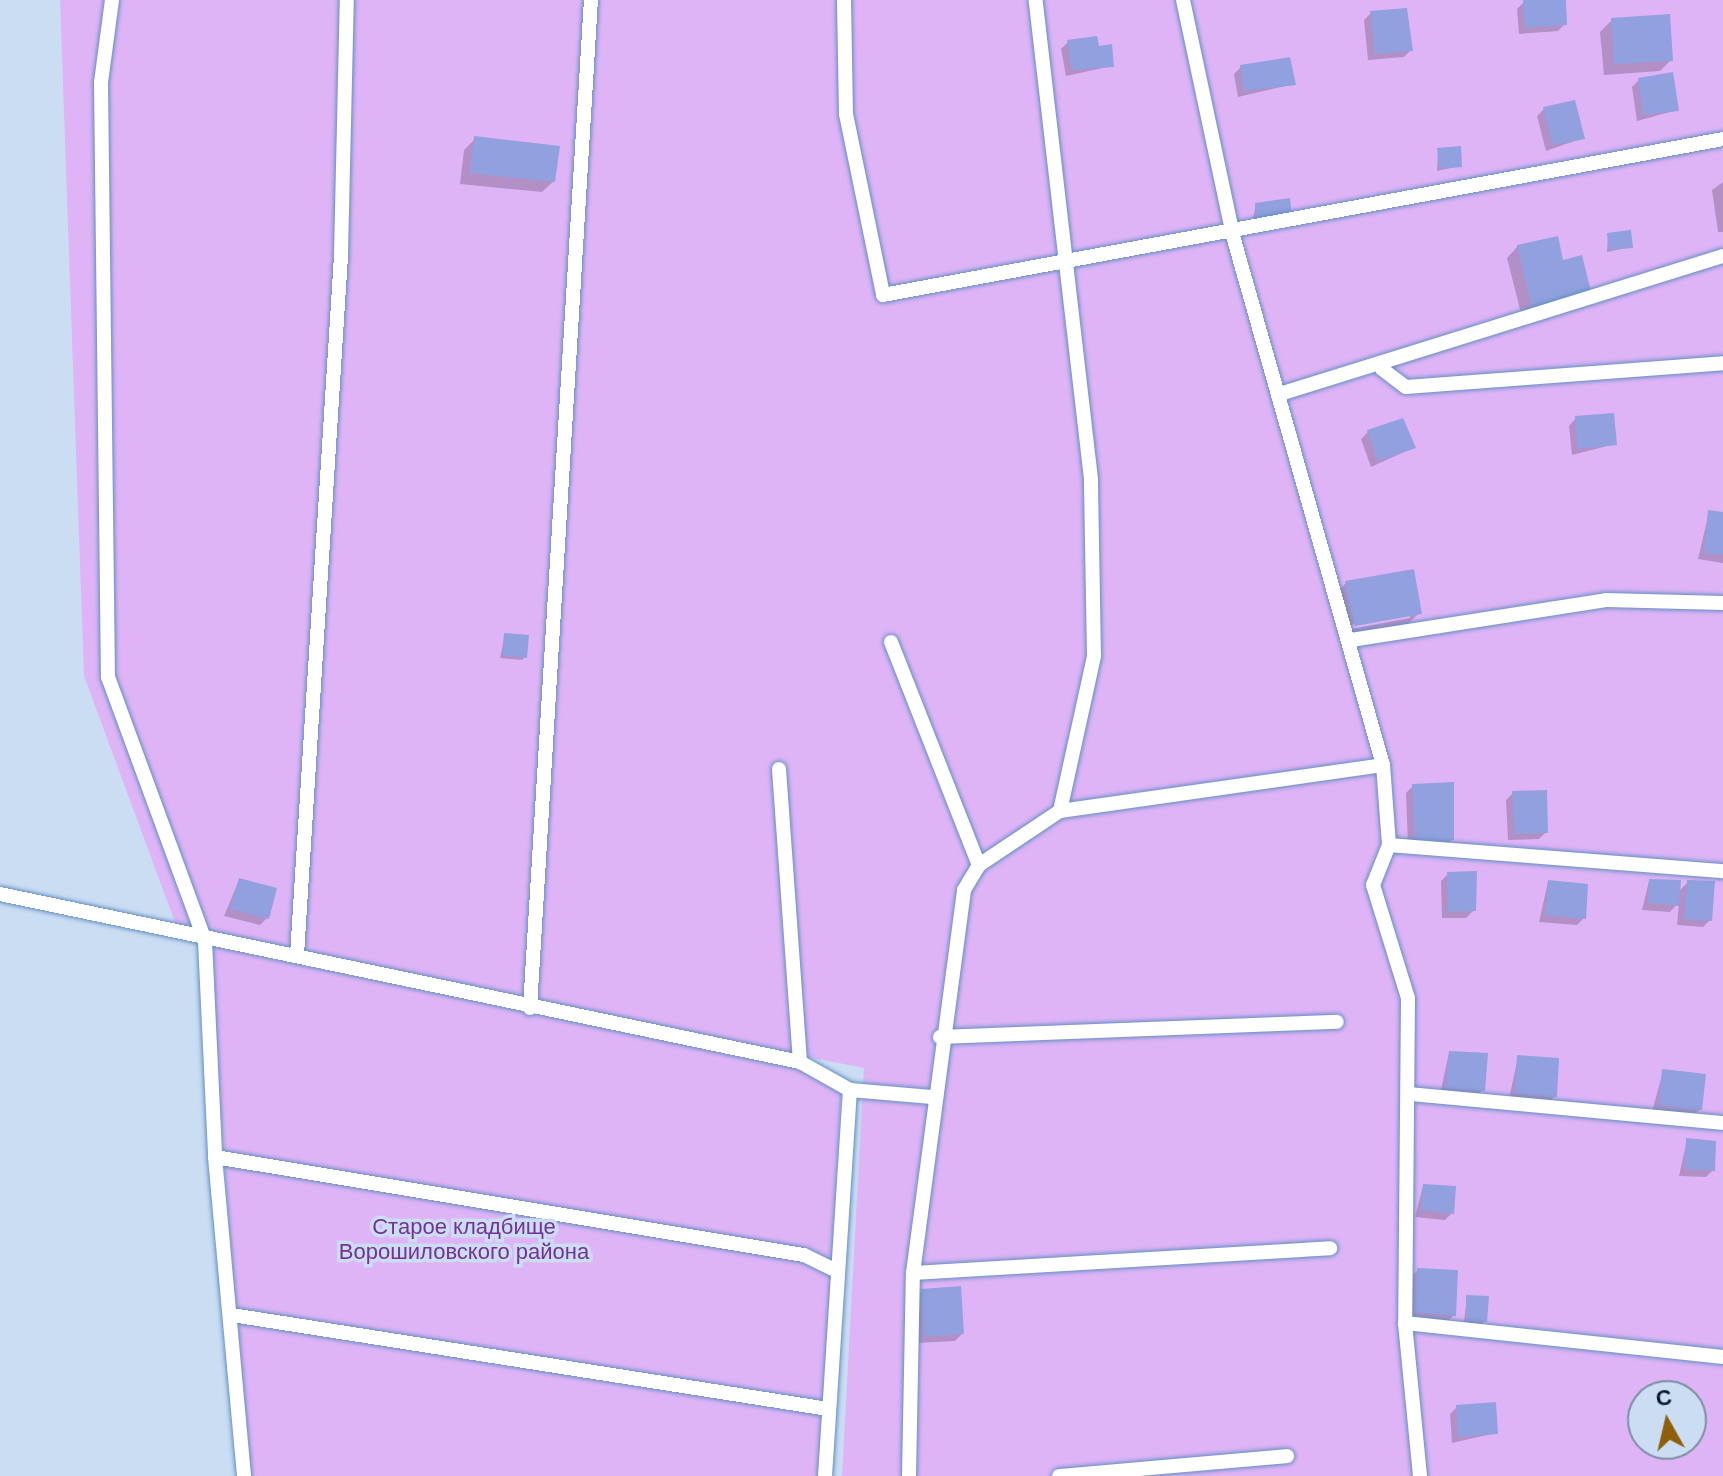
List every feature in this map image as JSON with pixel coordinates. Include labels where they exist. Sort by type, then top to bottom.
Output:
[{"type":"lane","points":[[112,0],[101,82],[108,677],[205,941],[215,1157],[232,1315],[244,1476]]},
{"type":"lane","points":[[297,955],[340,271],[347,0]]},
{"type":"lane","points":[[530,1008],[591,0]]},
{"type":"lane","points":[[844,0],[846,114],[883,295],[1233,236],[1723,139]]},
{"type":"lane","points":[[1036,0],[1091,479],[1094,656],[1060,811]]},
{"type":"lane","points":[[1183,0],[1233,236],[1283,393],[1383,765],[1389,845],[1373,885],[1408,998],[1410,1094],[1405,1323],[1420,1476]]},
{"type":"lane","points":[[1283,393],[1382,369],[1723,256]]},
{"type":"lane","points":[[1382,369],[1406,387],[1723,363]]},
{"type":"lane","points":[[1351,640],[1606,600],[1723,603]]},
{"type":"lane","points":[[891,642],[979,865]]},
{"type":"lane","points":[[909,1476],[913,1273],[932,1097],[964,890],[979,865],[1060,811],[1383,765]]},
{"type":"lane","points":[[779,769],[800,1062]]},
{"type":"lane","points":[[1389,845],[1723,871]]},
{"type":"lane","points":[[0,894],[205,941],[297,955],[530,1008],[800,1062],[850,1090],[932,1097]]},
{"type":"lane","points":[[940,1037],[1337,1022]]},
{"type":"lane","points":[[825,1476],[833,1269],[850,1090]]},
{"type":"lane","points":[[1410,1094],[1723,1123]]},
{"type":"lane","points":[[215,1157],[804,1255],[833,1269]]},
{"type":"lane","points":[[913,1273],[1330,1248]]},
{"type":"lane","points":[[232,1315],[828,1409]]},
{"type":"lane","points":[[1405,1323],[1723,1357]]},
{"type":"lane","points":[[1059,1476],[1287,1456]]},
{"type":"green space","points":[[60,0],[1723,0],[1723,1476],[842,1476],[864,1068],[179,933],[84,676]]},
{"type":"green space","name":"Старое кладбище Ворошиловского района","points":[[208,945],[800,1069],[841,1094],[820,1476],[248,1476]]},
{"type":"building","points":[[1523,0],[1566,0],[1567,25],[1525,28]]},
{"type":"building","points":[[1407,8],[1413,51],[1375,54],[1370,11]]},
{"type":"building","points":[[1670,14],[1673,61],[1614,64],[1611,18]]},
{"type":"building","points":[[1097,36],[1099,46],[1112,44],[1114,67],[1072,70],[1067,40]]},
{"type":"building","points":[[1290,57],[1296,85],[1244,91],[1240,65]]},
{"type":"building","points":[[1673,72],[1679,111],[1643,115],[1638,78]]},
{"type":"building","points":[[1575,100],[1585,139],[1553,145],[1543,107]]},
{"type":"building","points":[[474,136],[560,146],[555,182],[470,173]]},
{"type":"building","points":[[1461,146],[1462,167],[1439,169],[1437,148]]},
{"type":"building","points":[[1290,198],[1292,217],[1256,224],[1255,203]]},
{"type":"building","points":[[1631,230],[1633,248],[1609,250],[1607,233]]},
{"type":"building","points":[[1558,236],[1563,260],[1582,255],[1591,292],[1532,307],[1517,245]]},
{"type":"building","points":[[1614,413],[1617,445],[1578,449],[1575,416]]},
{"type":"building","points":[[1403,418],[1416,448],[1378,461],[1367,430]]},
{"type":"building","points":[[1708,510],[1723,512],[1723,555],[1704,553]]},
{"type":"building","points":[[1414,569],[1422,614],[1355,626],[1345,581]]},
{"type":"building","points":[[504,633],[529,635],[527,658],[502,655]]},
{"type":"building","points":[[1454,782],[1454,840],[1415,840],[1412,784]]},
{"type":"building","points":[[1547,790],[1548,833],[1515,834],[1512,791]]},
{"type":"building","points":[[1477,871],[1476,911],[1448,912],[1447,872]]},
{"type":"building","points":[[239,878],[277,888],[269,919],[230,909]]},
{"type":"building","points":[[1649,879],[1681,880],[1679,906],[1648,903]]},
{"type":"building","points":[[1548,880],[1588,884],[1586,919],[1545,915]]},
{"type":"building","points":[[1687,880],[1715,881],[1712,921],[1684,919]]},
{"type":"building","points":[[1449,1051],[1488,1053],[1485,1091],[1446,1088]]},
{"type":"building","points":[[1517,1055],[1559,1058],[1557,1097],[1515,1093]]},
{"type":"building","points":[[1662,1069],[1706,1074],[1702,1110],[1659,1105]]},
{"type":"building","points":[[1686,1138],[1716,1141],[1715,1171],[1685,1169]]},
{"type":"building","points":[[1423,1184],[1456,1186],[1454,1214],[1421,1210]]},
{"type":"building","points":[[1417,1268],[1458,1270],[1456,1316],[1415,1312]]},
{"type":"building","points":[[961,1286],[964,1334],[924,1337],[921,1289]]},
{"type":"building","points":[[1466,1295],[1489,1296],[1487,1322],[1466,1320]]},
{"type":"building","points":[[1496,1402],[1498,1434],[1458,1437],[1456,1405]]}]
